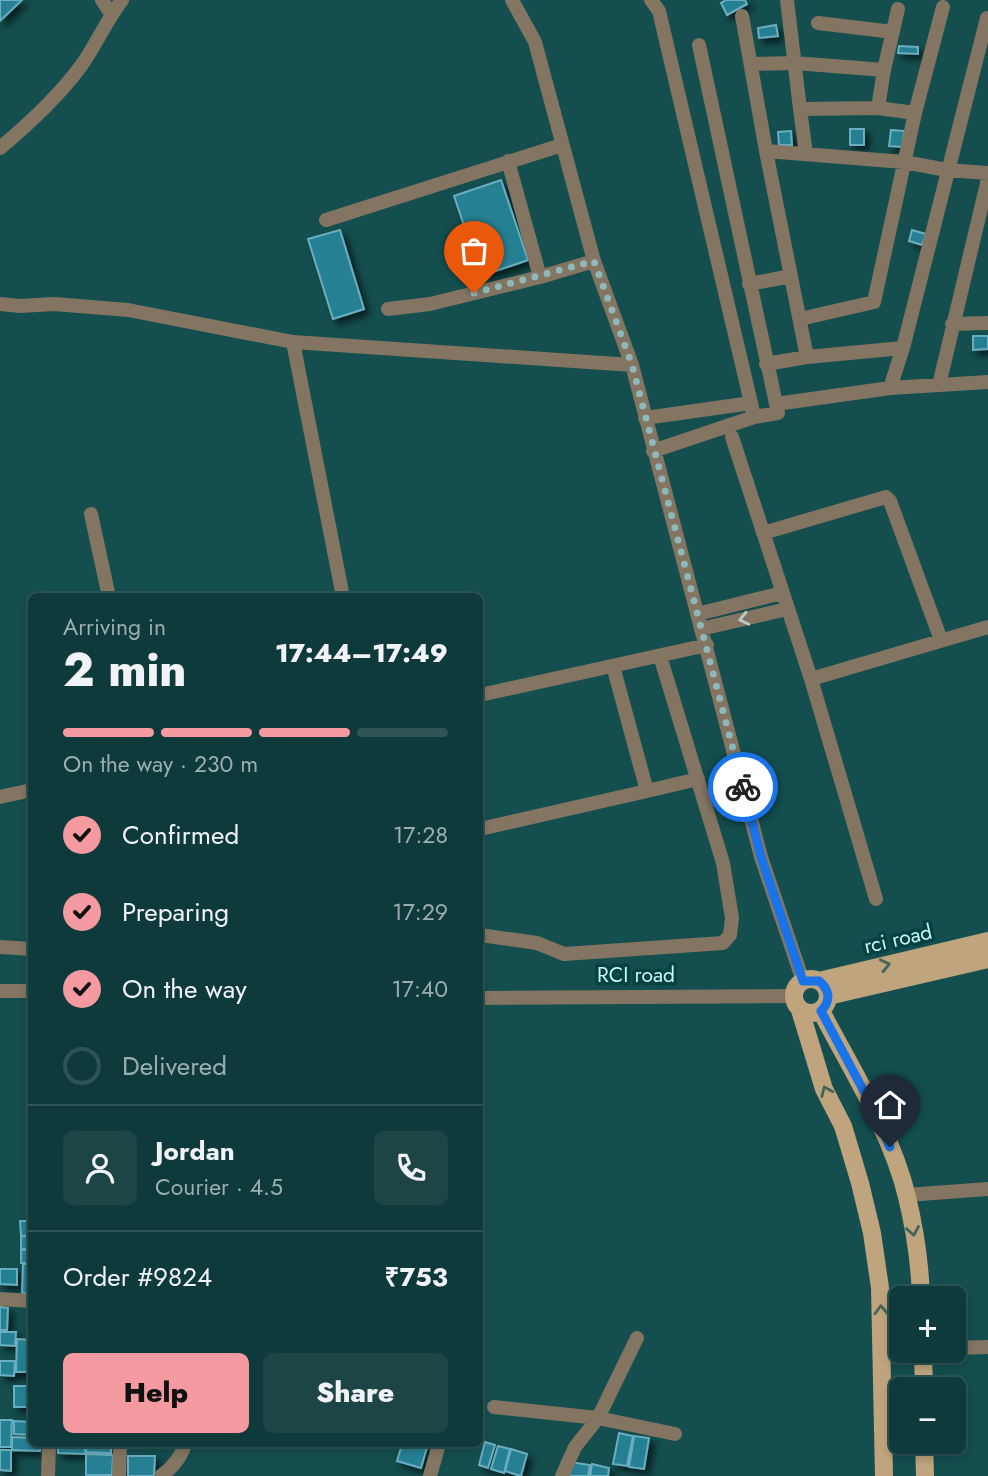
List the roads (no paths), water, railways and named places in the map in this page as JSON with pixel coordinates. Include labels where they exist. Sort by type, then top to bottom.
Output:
[{"type":"main road","name":"rci road","points":[[811,981],[988,942]]},
{"type":"main road","name":"RCI road","points":[[825,1004],[988,959]]},
{"type":"main road","points":[[884,1476],[880,1288],[872,1233],[843,1126],[824,1088],[796,1003],[795,989],[811,981],[827,990],[825,1004],[890,1147],[907,1195],[922,1286]]},
{"type":"main road","points":[[796,1003],[810,1014],[825,1004]]},
{"type":"main road","points":[[924,1454],[925,1476]]},
{"type":"street","points":[[102,0],[111,14]]},
{"type":"street","points":[[0,148],[41,114],[74,74],[122,0]]},
{"type":"street","points":[[512,0],[535,41],[594,261],[632,365],[761,857],[811,981]]},
{"type":"street","points":[[787,0],[806,154]]},
{"type":"street","points":[[656,4],[752,410]]},
{"type":"street","points":[[800,319],[874,302],[915,113],[943,7]]},
{"type":"street","points":[[878,108],[898,9]]},
{"type":"street","points":[[743,16],[766,151],[807,357]]},
{"type":"street","points":[[890,388],[903,348],[987,18]]},
{"type":"street","points":[[818,23],[893,32]]},
{"type":"street","points":[[645,418],[752,410],[778,413],[699,45]]},
{"type":"street","points":[[751,64],[795,63],[884,70]]},
{"type":"street","points":[[800,109],[878,108],[915,113]]},
{"type":"street","points":[[326,220],[562,145]]},
{"type":"street","points":[[766,151],[904,162],[947,170],[988,173]]},
{"type":"street","points":[[508,162],[540,277]]},
{"type":"street","points":[[939,385],[988,179]]},
{"type":"street","points":[[388,309],[430,304],[594,261]]},
{"type":"street","points":[[749,284],[791,276]]},
{"type":"street","points":[[0,304],[54,304],[128,310],[293,342],[632,365]]},
{"type":"street","points":[[952,324],[988,323]]},
{"type":"street","points":[[293,342],[342,593]]},
{"type":"street","points":[[766,364],[807,357],[903,348]]},
{"type":"street","points":[[776,404],[890,388],[988,382]]},
{"type":"street","points":[[653,451],[752,410]]},
{"type":"street","points":[[732,438],[811,679],[876,900]]},
{"type":"street","points":[[763,533],[886,497],[890,501],[941,640]]},
{"type":"street","points":[[91,514],[108,593]]},
{"type":"street","points":[[697,614],[782,593]]},
{"type":"street","points":[[701,629],[788,608]]},
{"type":"street","points":[[811,679],[988,627]]},
{"type":"street","points":[[483,694],[707,645]]},
{"type":"street","points":[[483,935],[537,943],[564,954],[723,943],[730,935],[732,918],[723,863],[660,656]]},
{"type":"street","points":[[613,666],[647,791]]},
{"type":"street","points":[[483,828],[698,779]]},
{"type":"street","points":[[0,797],[28,791]]},
{"type":"street","points":[[0,947],[28,948]]},
{"type":"street","points":[[0,991],[28,991]]},
{"type":"street","name":"RCI road","points":[[483,998],[796,1003]]},
{"type":"street","points":[[907,1195],[988,1189]]},
{"type":"street","points":[[0,1299],[28,1301]]},
{"type":"street","points":[[562,1476],[575,1447],[597,1418],[636,1338]]},
{"type":"street","points":[[966,1348],[988,1347]]},
{"type":"street","points":[[494,1406],[597,1418],[675,1434]]},
{"type":"street","points":[[48,1476],[50,1447]]},
{"type":"street","points":[[119,1476],[120,1447]]},
{"type":"street","points":[[161,1476],[171,1468],[184,1447]]},
{"type":"street","points":[[430,1476],[438,1447]]}]
